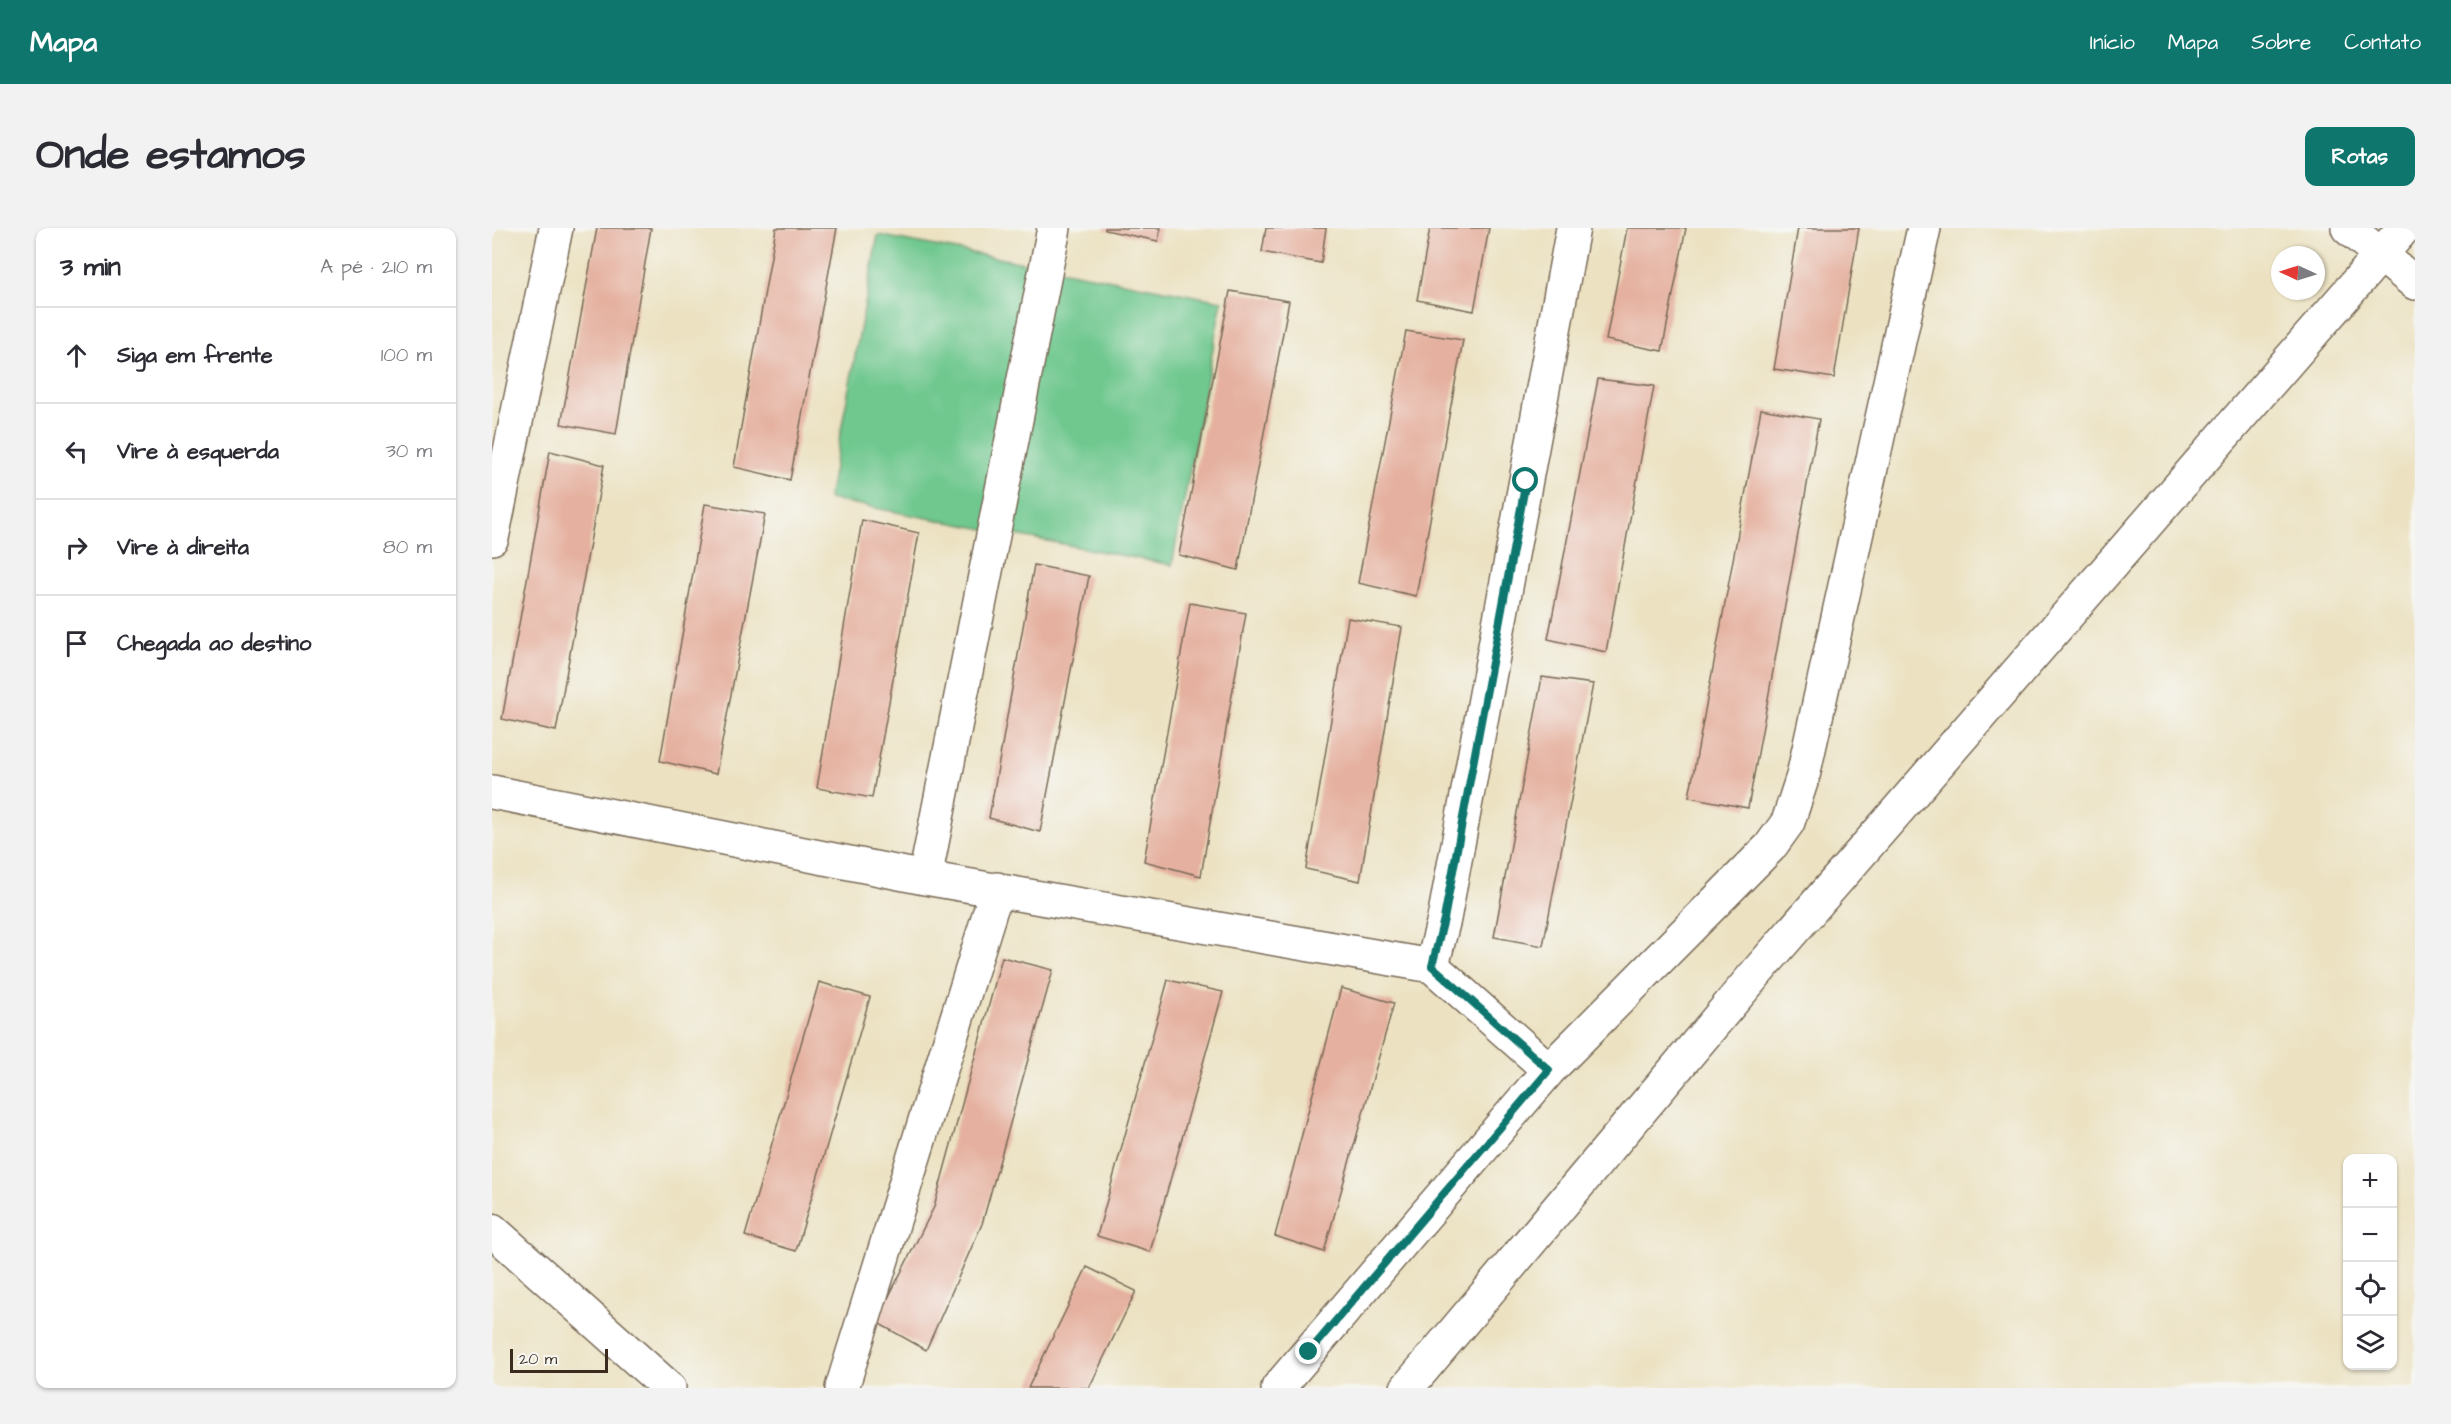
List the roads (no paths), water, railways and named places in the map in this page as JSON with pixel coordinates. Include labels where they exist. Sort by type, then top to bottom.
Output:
[{"type":"street","points":[[492,538],[556,228]]},
{"type":"street","points":[[925,878],[1054,228]]},
{"type":"street","points":[[1432,966],[1444,919],[1573,228]]},
{"type":"street","points":[[1278,1388],[1549,1070],[1770,847],[1788,822],[1806,764],[1923,228]]},
{"type":"street","points":[[2348,228],[2415,283]]},
{"type":"street","points":[[1407,1388],[1758,971],[2404,228]]},
{"type":"street","points":[[492,792],[925,878],[1432,966],[1549,1070]]},
{"type":"street","points":[[842,1388],[997,889]]},
{"type":"street","points":[[492,1230],[669,1388]]}]
